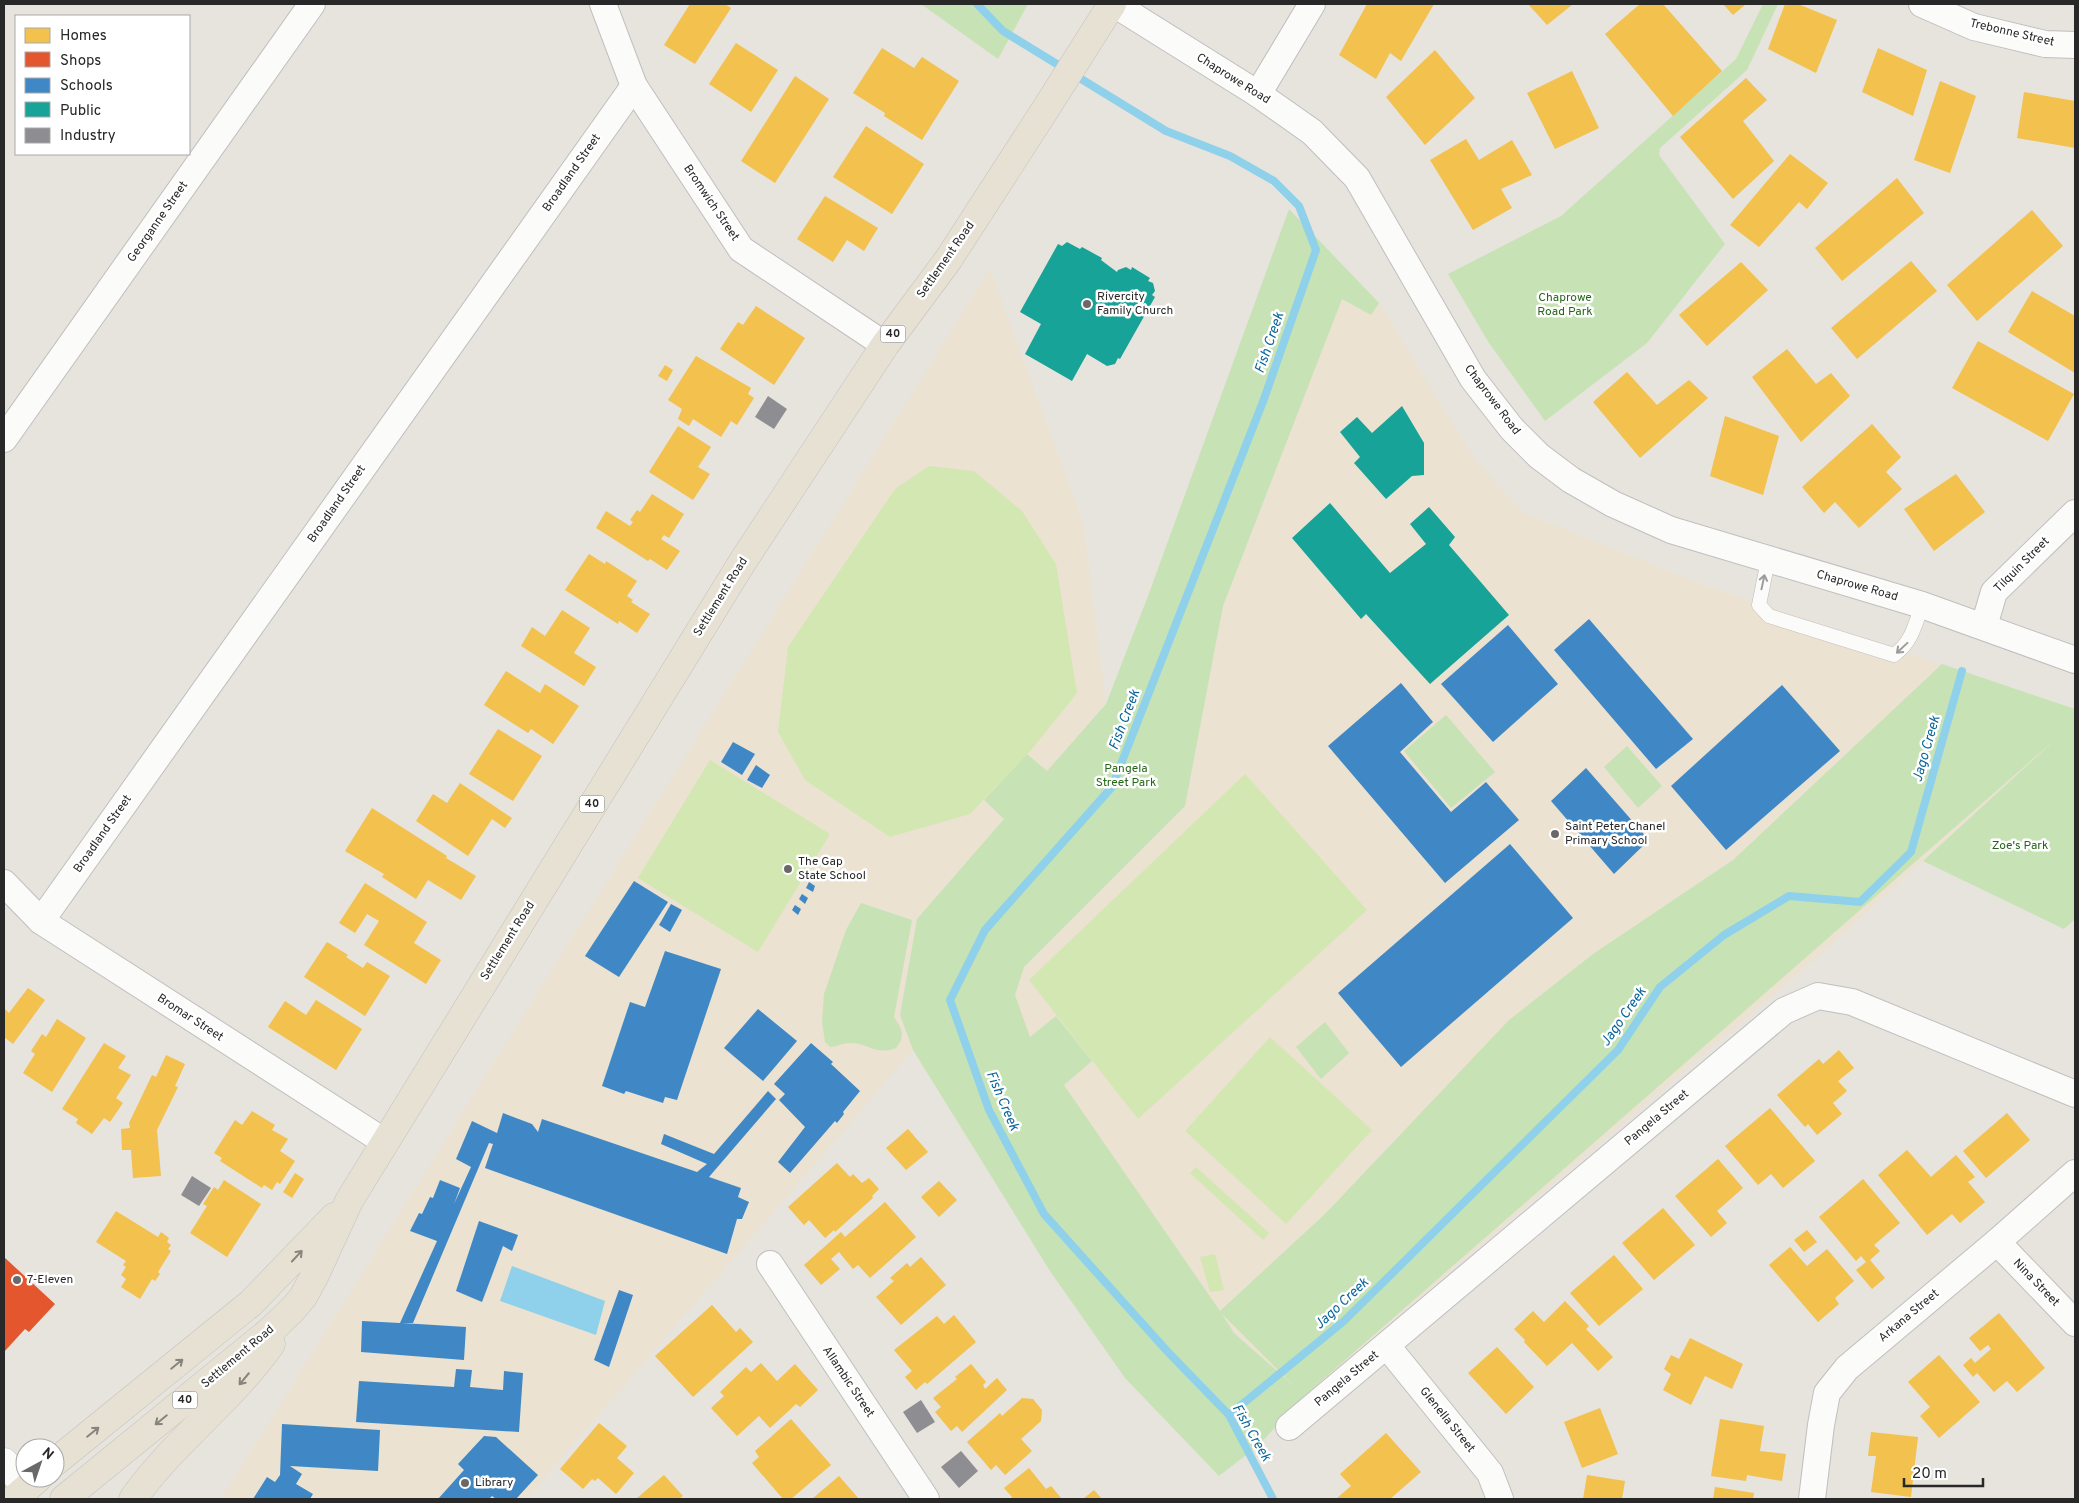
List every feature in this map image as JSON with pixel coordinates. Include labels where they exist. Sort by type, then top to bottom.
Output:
[{"type":"main road","name":"Settlement Road","points":[[64,1499],[270,1331],[303,1297],[325,1255],[349,1201],[743,561],[885,345],[948,260],[1113,4]]},
{"type":"main road","name":"Settlement Road","points":[[65,1454],[251,1303],[349,1201]]},
{"type":"main road","points":[[133,1499],[157,1468],[239,1385],[268,1349],[303,1297]]},
{"type":"main road","points":[[4,1462],[29,1491]]},
{"type":"street","name":"Georganne Street","points":[[4,439],[312,4]]},
{"type":"street","name":"Bromwich Street","points":[[603,4],[634,86],[741,249],[885,345]]},
{"type":"street","name":"Chaprowe Road","points":[[1113,4],[1258,94],[1312,132],[1357,178],[1473,379],[1512,429],[1539,456],[1571,480],[1613,504],[1671,530],[1922,605],[2075,660]]},
{"type":"street","points":[[1258,94],[1312,4]]},
{"type":"street","name":"Trebonne Street","points":[[1922,4],[1974,27],[2045,44],[2075,45]]},
{"type":"street","name":"Broadland Street","points":[[41,922],[634,86]]},
{"type":"street","name":"Tilquin Street","points":[[1984,626],[1994,592],[2075,513]]},
{"type":"street","name":"Bromar Street","points":[[4,883],[41,922],[385,1142]]},
{"type":"street","name":"Pangela Street","points":[[1289,1427],[1784,1011],[1818,996],[1852,1002],[2075,1094]]},
{"type":"street","name":"Arkana Street","points":[[1812,1499],[1827,1393],[1847,1368],[1997,1242],[2075,1173]]},
{"type":"street","name":"Nina Street","points":[[1997,1242],[2075,1323]]},
{"type":"street","name":"Allambic Street","points":[[770,1264],[926,1499]]},
{"type":"street","name":"Glenella Street","points":[[1386,1346],[1490,1472],[1500,1499]]},
{"type":"lane","points":[[1768,560],[1758,605],[1769,616],[1894,655],[1905,647],[1911,637],[1922,605]]},
{"type":"shaded area","name":"The Gap State School","points":[[990,269],[1083,523],[1106,704],[917,919],[900,1015],[913,1050],[526,1499],[221,1499]]},
{"type":"shaded area","name":"Saint Peter Chanel Primary School","points":[[1342,299],[1371,314],[1379,303],[1475,460],[1524,513],[1701,584],[2075,709],[2075,722],[1825,950],[1304,1396],[1234,1333],[1030,1037],[1015,995],[1024,967],[1185,806],[1223,606]]},
{"type":"green space","points":[[921,4],[1028,4],[998,59]]},
{"type":"green space","name":"Chaprowe Road Park","points":[[1763,4],[1778,4],[1747,70],[1660,148],[1659,155],[1725,244],[1647,343],[1545,421],[1489,343],[1448,274],[1561,216],[1736,59]]},
{"type":"green space","points":[[1289,209],[1379,303],[1371,315],[1342,299],[1223,606],[1185,806],[1024,967],[1015,995],[1030,1037],[1056,1016],[1092,1061],[1064,1085],[1220,1311],[1325,1214],[1509,1020],[1593,954],[1733,860],[1942,664],[2075,709],[2075,919],[2064,929],[1923,861],[2057,738],[1304,1396],[1259,1445],[1219,1476],[1125,1378],[1050,1271],[913,1050],[900,1015],[917,919],[1004,819],[984,800],[1027,754],[1047,771],[1106,704],[1148,596]],"holes":[[[1222,1314],[1294,1386],[1234,1333]]]},
{"type":"green space","points":[[929,466],[974,471],[1022,511],[1056,564],[1077,693],[1032,749],[970,814],[890,837],[805,780],[778,732],[788,647],[895,489]]},
{"type":"green space","points":[[1446,715],[1495,772],[1451,808],[1404,751]]},
{"type":"green space","points":[[1627,746],[1662,786],[1638,808],[1604,767]]},
{"type":"green space","points":[[710,760],[830,834],[758,952],[638,878]]},
{"type":"green space","points":[[1245,774],[1367,910],[1138,1119],[1029,980]]},
{"type":"green space","points":[[861,903],[912,920],[894,1017],[901,1029],[902,1036],[896,1048],[888,1050],[876,1050],[856,1043],[846,1043],[830,1047],[825,1042],[822,1022],[824,994],[846,930]]},
{"type":"green space","points":[[1325,1022],[1349,1053],[1321,1079],[1296,1047]]},
{"type":"green space","points":[[1270,1037],[1372,1130],[1286,1224],[1185,1131]]},
{"type":"green space","points":[[1196,1167],[1269,1233],[1263,1240],[1190,1173]]},
{"type":"green space","points":[[1215,1254],[1224,1290],[1210,1292],[1200,1257]]},
{"type":"water","points":[[512,1266],[605,1301],[596,1335],[500,1301]]},
{"type":"building: Homes","points":[[690,4],[725,4],[731,8],[695,64],[664,45]]},
{"type":"building: Homes","points":[[1367,4],[1434,4],[1401,61],[1390,53],[1376,79],[1339,55]]},
{"type":"building: Homes","points":[[1528,4],[1573,4],[1547,25]]},
{"type":"building: Homes","points":[[1640,4],[1663,4],[1722,71],[1673,116],[1605,34]]},
{"type":"building: Homes","points":[[1723,4],[1746,4],[1733,15]]},
{"type":"building: Homes","points":[[1785,4],[1798,4],[1837,20],[1816,73],[1768,49]]},
{"type":"building: Homes","points":[[736,43],[778,70],[751,112],[709,84]]},
{"type":"building: Homes","points":[[882,48],[914,68],[922,57],[959,81],[922,140],[884,116],[885,113],[853,93]]},
{"type":"building: Homes","points":[[1878,48],[1927,70],[1913,116],[1862,92]]},
{"type":"building: Homes","points":[[1435,50],[1475,98],[1425,145],[1386,97]]},
{"type":"building: Homes","points":[[1572,71],[1599,128],[1555,149],[1527,93]]},
{"type":"building: Homes","points":[[795,76],[829,99],[775,183],[741,161]]},
{"type":"building: Homes","points":[[1746,78],[1767,100],[1743,121],[1774,161],[1733,199],[1680,137]]},
{"type":"building: Homes","points":[[1940,81],[1976,96],[1950,173],[1914,160]]},
{"type":"building: Homes","points":[[2024,92],[2075,101],[2075,148],[2017,138]]},
{"type":"building: Homes","points":[[866,126],[924,164],[892,214],[833,177]]},
{"type":"building: Homes","points":[[1466,139],[1479,160],[1512,140],[1532,175],[1501,189],[1512,208],[1473,230],[1430,160]]},
{"type":"building: Homes","points":[[1790,154],[1828,183],[1807,209],[1799,202],[1759,247],[1730,225]]},
{"type":"building: Homes","points":[[1897,178],[1924,213],[1842,281],[1815,248]]},
{"type":"building: Homes","points":[[825,196],[878,228],[864,251],[847,240],[833,262],[797,239]]},
{"type":"building: Homes","points":[[2032,210],[2063,246],[1977,321],[1947,285]]},
{"type":"building: Homes","points":[[1911,261],[1937,291],[1857,359],[1831,328]]},
{"type":"building: Homes","points":[[1741,262],[1768,290],[1707,346],[1679,315]]},
{"type":"building: Homes","points":[[2032,291],[2075,316],[2075,373],[2008,332]]},
{"type":"building: Homes","points":[[756,306],[805,338],[774,385],[720,349],[738,322],[743,325]]},
{"type":"building: Homes","points":[[1978,341],[2074,394],[2048,441],[1952,388]]},
{"type":"building: Homes","points":[[1787,349],[1816,384],[1831,373],[1850,396],[1801,442],[1752,377]]},
{"type":"building: Homes","points":[[696,356],[751,388],[748,394],[754,398],[737,425],[731,421],[721,437],[693,419],[689,426],[678,419],[682,409],[668,400]]},
{"type":"building: Homes","points":[[665,365],[673,370],[667,381],[658,376]]},
{"type":"building: Homes","points":[[1627,372],[1657,405],[1689,380],[1708,398],[1640,458],[1593,402]]},
{"type":"building: Homes","points":[[1725,416],[1779,436],[1763,495],[1710,476]]},
{"type":"building: Homes","points":[[1872,424],[1901,457],[1886,472],[1902,489],[1859,528],[1835,502],[1824,513],[1802,487]]},
{"type":"building: Homes","points":[[678,426],[711,447],[698,467],[710,474],[693,500],[649,472]]},
{"type":"building: Homes","points":[[1956,474],[1985,512],[1934,551],[1904,509]]},
{"type":"building: Homes","points":[[652,494],[684,514],[669,538],[664,535],[661,539],[680,551],[667,570],[650,559],[648,561],[596,528],[606,511],[630,526],[633,522],[630,520],[637,510],[640,512]]},
{"type":"building: Homes","points":[[589,554],[605,564],[606,561],[637,581],[627,596],[633,600],[631,602],[650,614],[637,633],[619,621],[618,624],[565,590]]},
{"type":"building: Homes","points":[[562,610],[590,628],[574,653],[596,667],[584,686],[521,646],[532,627],[545,636]]},
{"type":"building: Homes","points":[[506,671],[540,693],[545,684],[579,706],[553,744],[531,729],[528,733],[484,705]]},
{"type":"building: Homes","points":[[498,729],[542,756],[513,801],[469,774]]},
{"type":"building: Homes","points":[[460,783],[512,818],[505,828],[492,819],[468,856],[416,821],[433,794],[447,803]]},
{"type":"building: Homes","points":[[372,808],[476,876],[461,900],[428,880],[416,899],[382,877],[384,874],[345,851]]},
{"type":"building: Homes","points":[[365,883],[427,922],[414,943],[441,960],[426,984],[364,945],[379,921],[367,914],[355,933],[339,923]]},
{"type":"building: Homes","points":[[327,942],[348,955],[346,957],[363,968],[367,962],[390,976],[365,1016],[304,977]]},
{"type":"building: Homes","points":[[28,988],[45,1000],[13,1044],[4,1037],[4,1008],[9,1013]]},
{"type":"building: Homes","points":[[316,1000],[362,1029],[336,1070],[268,1027],[285,1001],[306,1015]]},
{"type":"building: Homes","points":[[57,1019],[86,1038],[52,1092],[23,1073],[35,1054],[31,1051],[42,1034],[46,1037]]},
{"type":"building: Homes","points":[[104,1043],[126,1056],[118,1068],[131,1075],[116,1098],[123,1103],[110,1122],[104,1118],[92,1134],[76,1123],[78,1119],[62,1109]]},
{"type":"building: Homes","points":[[1839,1050],[1854,1068],[1838,1081],[1847,1091],[1833,1103],[1842,1114],[1817,1135],[1808,1124],[1805,1127],[1777,1095],[1819,1059],[1823,1064]]},
{"type":"building: Homes","points":[[166,1055],[185,1064],[175,1086],[178,1087],[157,1130],[161,1176],[133,1178],[131,1150],[122,1150],[121,1129],[130,1128],[129,1123],[152,1075],[156,1077]]},
{"type":"building: Homes","points":[[1770,1108],[1815,1161],[1783,1188],[1771,1174],[1758,1185],[1725,1146]]},
{"type":"building: Homes","points":[[252,1111],[275,1125],[272,1130],[288,1139],[280,1151],[295,1161],[280,1184],[277,1182],[272,1190],[264,1185],[262,1188],[220,1161],[222,1158],[214,1153],[235,1120],[242,1125]]},
{"type":"building: Homes","points":[[2007,1113],[2030,1140],[1986,1178],[1963,1151]]},
{"type":"building: Homes","points":[[908,1129],[928,1152],[906,1170],[886,1148]]},
{"type":"building: Homes","points":[[1907,1150],[1931,1177],[1956,1155],[1975,1177],[1968,1182],[1985,1202],[1960,1223],[1952,1214],[1927,1235],[1878,1175]]},
{"type":"building: Homes","points":[[1718,1159],[1743,1188],[1717,1211],[1727,1223],[1711,1237],[1675,1196]]},
{"type":"building: Homes","points":[[837,1163],[850,1177],[853,1174],[862,1183],[869,1178],[879,1189],[872,1196],[873,1198],[835,1232],[834,1230],[825,1238],[809,1220],[804,1225],[788,1207]]},
{"type":"building: Homes","points":[[295,1173],[304,1179],[292,1198],[283,1192]]},
{"type":"building: Homes","points":[[1863,1179],[1900,1223],[1874,1245],[1880,1251],[1870,1260],[1885,1278],[1872,1289],[1856,1270],[1866,1262],[1861,1256],[1856,1261],[1819,1217]]},
{"type":"building: Homes","points":[[224,1180],[261,1204],[227,1257],[190,1233],[207,1206],[203,1204],[214,1187],[218,1190]]},
{"type":"building: Homes","points":[[939,1181],[957,1200],[939,1217],[921,1197]]},
{"type":"building: Homes","points":[[885,1202],[916,1237],[870,1278],[858,1265],[853,1269],[839,1252],[831,1259],[840,1269],[821,1285],[804,1265],[841,1232],[845,1237]]},
{"type":"building: Homes","points":[[1663,1208],[1695,1245],[1654,1280],[1622,1243]]},
{"type":"building: Homes","points":[[116,1211],[158,1237],[161,1232],[169,1238],[167,1242],[171,1245],[168,1249],[171,1251],[158,1272],[160,1274],[155,1281],[152,1279],[140,1299],[121,1287],[126,1279],[121,1275],[126,1267],[123,1265],[126,1261],[96,1242]]},
{"type":"building: Homes","points":[[1807,1230],[1817,1242],[1804,1252],[1794,1240]]},
{"type":"building: Homes","points":[[1790,1247],[1807,1266],[1827,1249],[1854,1281],[1835,1298],[1839,1304],[1818,1322],[1769,1265]]},
{"type":"building: Homes","points":[[1614,1255],[1643,1289],[1599,1326],[1570,1293]]},
{"type":"building: Homes","points":[[921,1257],[946,1285],[901,1325],[876,1297],[894,1281],[890,1278],[907,1263],[910,1267]]},
{"type":"building: Homes","points":[[1565,1301],[1589,1326],[1586,1329],[1613,1357],[1598,1371],[1572,1343],[1547,1366],[1514,1329],[1533,1311],[1544,1322]]},
{"type":"building: Homes","points":[[712,1305],[736,1332],[740,1328],[753,1342],[693,1397],[655,1356]]},
{"type":"building: Homes","points":[[1999,1313],[2045,1368],[2017,1392],[2007,1381],[1994,1392],[1977,1373],[1973,1377],[1963,1365],[1971,1358],[1975,1363],[1991,1349],[1988,1345],[1980,1351],[1969,1338]]},
{"type":"building: Homes","points":[[954,1315],[976,1342],[927,1384],[925,1382],[916,1390],[905,1377],[912,1371],[894,1350],[937,1316],[944,1324]]},
{"type":"building: Homes","points":[[1690,1338],[1743,1364],[1732,1389],[1705,1376],[1691,1405],[1663,1390],[1671,1374],[1664,1369],[1671,1355],[1679,1359]]},
{"type":"building: Homes","points":[[1497,1347],[1534,1387],[1506,1414],[1468,1373]]},
{"type":"building: Homes","points":[[1939,1355],[1980,1402],[1939,1438],[1920,1416],[1930,1407],[1908,1382]]},
{"type":"building: Homes","points":[[761,1363],[777,1381],[795,1364],[818,1390],[800,1407],[796,1404],[770,1428],[759,1416],[737,1436],[711,1408],[724,1396],[720,1392],[746,1367],[751,1372]]},
{"type":"building: Homes","points":[[971,1364],[986,1382],[983,1385],[985,1389],[997,1378],[1007,1390],[962,1432],[957,1426],[951,1431],[935,1412],[941,1407],[933,1398],[957,1379],[955,1377]]},
{"type":"building: Homes","points":[[1022,1398],[1033,1399],[1042,1410],[1041,1421],[1021,1439],[1032,1451],[1005,1475],[996,1465],[991,1470],[967,1442],[1000,1413],[1002,1416]]},
{"type":"building: Homes","points":[[1600,1408],[1618,1454],[1582,1468],[1564,1422]]},
{"type":"building: Homes","points":[[791,1419],[831,1465],[791,1499],[783,1499],[752,1463],[759,1457],[755,1451]]},
{"type":"building: Homes","points":[[1720,1419],[1764,1426],[1760,1451],[1786,1454],[1782,1481],[1747,1475],[1746,1481],[1711,1476]]},
{"type":"building: Homes","points":[[599,1423],[627,1446],[617,1458],[634,1473],[616,1494],[598,1478],[595,1481],[592,1479],[583,1489],[560,1469]]},
{"type":"building: Homes","points":[[1871,1432],[1918,1437],[1911,1497],[1871,1492],[1876,1456],[1868,1456]]},
{"type":"building: Homes","points":[[1386,1433],[1421,1472],[1390,1499],[1336,1499],[1351,1486],[1340,1474]]},
{"type":"building: Homes","points":[[1029,1468],[1046,1489],[1051,1486],[1062,1499],[1010,1499],[1012,1497],[1004,1488]]},
{"type":"building: Homes","points":[[664,1475],[683,1496],[679,1499],[636,1499]]},
{"type":"building: Homes","points":[[1587,1475],[1625,1481],[1622,1499],[1583,1499]]},
{"type":"building: Homes","points":[[839,1476],[859,1499],[812,1499]]},
{"type":"building: Homes","points":[[1715,1487],[1754,1493],[1753,1499],[1713,1499]]},
{"type":"building: Homes","points":[[1094,1490],[1102,1499],[1083,1499]]},
{"type":"building: Shops","name":"7-Eleven","points":[[4,1257],[55,1304],[29,1332],[25,1329],[4,1352]]},
{"type":"building: Schools","points":[[1589,619],[1693,739],[1656,769],[1554,650]]},
{"type":"building: Schools","points":[[1508,625],[1558,684],[1493,742],[1441,684]]},
{"type":"building: Schools","points":[[1401,683],[1433,722],[1400,752],[1451,812],[1486,782],[1519,820],[1445,883],[1328,746]]},
{"type":"building: Schools","points":[[1782,685],[1840,751],[1726,850],[1671,786]]},
{"type":"building: Schools","points":[[733,742],[755,754],[742,775],[721,762]]},
{"type":"building: Schools","points":[[756,765],[770,775],[762,788],[747,780]]},
{"type":"building: Schools","points":[[1586,768],[1649,840],[1614,874],[1551,801]]},
{"type":"building: Schools","points":[[1510,844],[1573,918],[1401,1067],[1338,993]]},
{"type":"building: Schools","points":[[634,881],[668,902],[619,977],[585,956]]},
{"type":"building: Schools","points":[[809,882],[815,886],[813,892],[806,888]]},
{"type":"building: Schools","points":[[802,894],[808,898],[805,904],[799,899]]},
{"type":"building: Schools","points":[[671,904],[682,910],[670,932],[659,925]]},
{"type":"building: Schools","points":[[795,905],[801,909],[798,915],[792,910]]},
{"type":"building: Schools","points":[[665,951],[721,969],[677,1100],[665,1097],[663,1103],[626,1091],[624,1094],[602,1086],[630,1002],[645,1007]]},
{"type":"building: Schools","points":[[758,1009],[797,1041],[763,1081],[724,1048]]},
{"type":"building: Schools","points":[[811,1043],[833,1062],[831,1064],[860,1091],[843,1112],[844,1114],[837,1123],[835,1121],[790,1173],[778,1162],[805,1127],[779,1100],[785,1094],[774,1084]]},
{"type":"building: Schools","points":[[768,1091],[776,1099],[709,1177],[741,1188],[738,1197],[749,1202],[742,1219],[737,1219],[727,1254],[485,1168],[493,1144],[489,1143],[413,1323],[402,1323],[466,1327],[464,1360],[361,1352],[362,1321],[400,1323],[437,1241],[410,1231],[419,1213],[422,1214],[430,1197],[433,1198],[440,1180],[460,1188],[454,1204],[471,1167],[456,1159],[472,1121],[497,1133],[503,1113],[532,1124],[538,1132],[542,1119],[697,1172],[707,1164],[661,1144],[664,1134],[714,1154]]},
{"type":"building: Schools","points":[[479,1221],[518,1235],[512,1251],[503,1246],[482,1302],[456,1291]]},
{"type":"building: Schools","points":[[619,1290],[633,1295],[609,1367],[594,1360]]},
{"type":"building: Schools","points":[[456,1369],[472,1370],[470,1387],[503,1390],[504,1371],[523,1373],[519,1432],[356,1422],[359,1381],[454,1387]]},
{"type":"building: Schools","points":[[282,1424],[380,1430],[378,1471],[290,1466],[302,1474],[296,1484],[313,1494],[310,1499],[253,1499],[267,1477],[275,1482],[280,1475]]},
{"type":"building: Schools","points":[[484,1436],[496,1437],[538,1475],[516,1499],[496,1499],[492,1496],[489,1499],[438,1499],[464,1470],[458,1464]]},
{"type":"building: Public","name":"Rivercity Family Church","points":[[1067,242],[1080,249],[1082,247],[1102,258],[1101,260],[1117,272],[1126,267],[1131,270],[1132,267],[1150,278],[1148,281],[1153,283],[1155,291],[1152,295],[1155,297],[1120,359],[1118,358],[1115,364],[1107,366],[1087,354],[1072,381],[1025,354],[1041,324],[1020,312],[1058,244],[1062,246]]},
{"type":"building: Public","points":[[1402,406],[1424,443],[1424,475],[1412,476],[1386,499],[1354,463],[1360,457],[1340,432],[1357,417],[1372,433]]},
{"type":"building: Public","points":[[1330,503],[1390,573],[1426,544],[1410,524],[1429,507],[1455,537],[1449,545],[1509,615],[1430,684],[1366,614],[1361,619],[1292,538]]},
{"type":"building: Industry","points":[[768,396],[787,409],[774,429],[755,417]]},
{"type":"building: Industry","points":[[192,1176],[211,1188],[199,1206],[181,1195]]},
{"type":"building: Industry","points":[[921,1400],[935,1422],[917,1433],[903,1412]]},
{"type":"building: Industry","points":[[961,1451],[978,1471],[959,1488],[941,1467]]},
{"type":"waterway","name":"Fish Creek","points":[[977,4],[1003,31],[1166,131],[1230,156],[1274,181],[1299,206],[1316,250],[1264,399],[1112,787],[985,930],[950,1000],[989,1110],[1044,1214],[1167,1351],[1229,1415],[1273,1499]]},
{"type":"waterway","name":"Jago Creek","points":[[1229,1415],[1344,1321],[1618,1050],[1660,987],[1724,935],[1789,896],[1860,902],[1911,852],[1962,671]]},
{"type":"place","name":"Rivercity Family Church","points":[[1087,304]]},
{"type":"place","name":"Saint Peter Chanel Primary School","points":[[1555,834]]},
{"type":"place","name":"The Gap State School","points":[[788,869]]},
{"type":"place","name":"7-Eleven","points":[[17,1280]]},
{"type":"place","name":"Library","points":[[465,1483]]},
{"type":"park label","name":"Pangela Street Park","points":[[1126,776]]},
{"type":"park label","name":"Zoe's Park","points":[[2020,846]]}]
